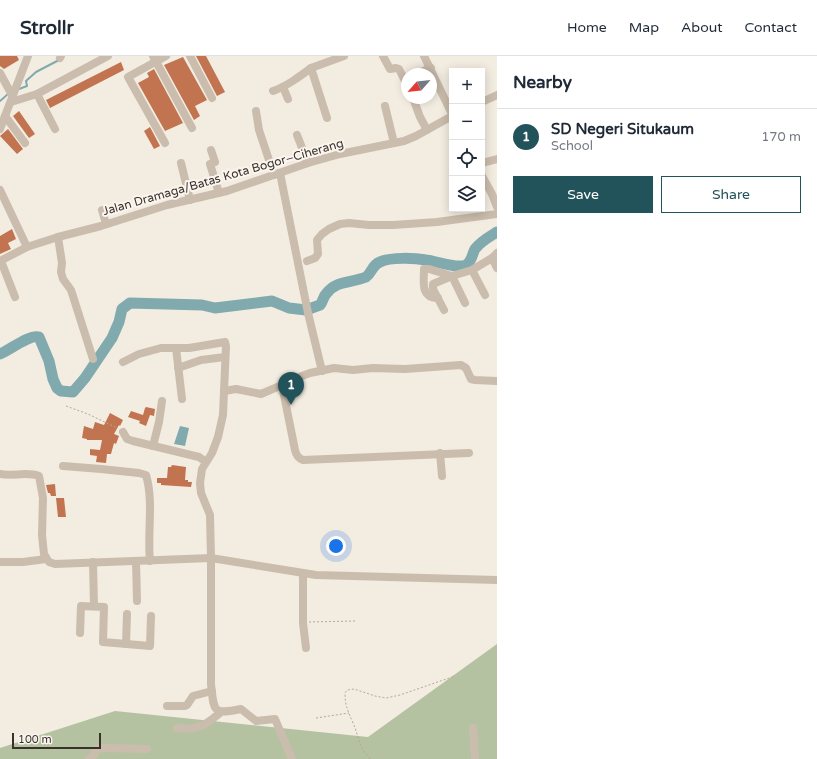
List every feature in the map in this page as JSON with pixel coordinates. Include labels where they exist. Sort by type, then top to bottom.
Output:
[{"type":"street","points":[[20,56],[25,65]]},
{"type":"street","points":[[0,129],[28,56]]},
{"type":"street","points":[[12,99],[37,94],[108,56]]},
{"type":"street","points":[[165,143],[128,77],[155,59],[166,56]]},
{"type":"street","points":[[190,56],[212,98]]},
{"type":"street","points":[[273,91],[283,87],[311,68],[344,56]]},
{"type":"street","points":[[383,56],[390,69],[399,69],[401,73]]},
{"type":"street","points":[[424,56],[430,68]]},
{"type":"street","points":[[155,59],[192,128]]},
{"type":"street","points":[[311,68],[327,118]]},
{"type":"street","points":[[0,73],[12,99]]},
{"type":"street","points":[[437,83],[449,109]]},
{"type":"street","points":[[283,87],[288,99]]},
{"type":"street","points":[[37,94],[55,129]]},
{"type":"street","points":[[485,100],[497,94]]},
{"type":"street","points":[[415,104],[420,117],[428,130]]},
{"type":"street","points":[[385,106],[394,143]]},
{"type":"street","points":[[256,111],[259,130],[277,174],[322,371]]},
{"type":"street","points":[[5,116],[25,143]]},
{"type":"street","name":"Jalan Dramaga/Batas Kota Bogor–Ciherang","points":[[0,261],[27,247],[58,237],[167,205],[219,193],[308,163],[340,154],[394,143],[416,136],[449,117]]},
{"type":"street","points":[[297,135],[308,163]]},
{"type":"street","points":[[211,150],[215,162],[210,164],[219,193]]},
{"type":"street","points":[[485,162],[497,159]]},
{"type":"street","points":[[181,164],[190,200]]},
{"type":"street","points":[[485,182],[496,203]]},
{"type":"street","points":[[0,190],[27,247]]},
{"type":"street","points":[[102,210],[106,224]]},
{"type":"street","points":[[306,261],[315,258],[318,254],[317,240],[322,234],[340,224],[393,225],[437,222],[497,214]]},
{"type":"street","points":[[58,237],[62,263],[60,272],[62,279],[72,290],[93,359]]},
{"type":"street","points":[[423,290],[452,276],[472,270],[494,256],[497,268]]},
{"type":"street","points":[[0,261],[15,297]]},
{"type":"street","points":[[438,298],[433,298],[426,294],[423,290],[424,269],[429,269],[452,276],[465,303]]},
{"type":"street","points":[[472,270],[486,294]]},
{"type":"street","points":[[432,286],[444,310]]},
{"type":"street","points":[[123,362],[139,354],[157,349],[196,347],[224,342],[226,346],[223,415],[214,449],[206,462],[201,476],[200,489],[210,515],[212,691],[215,707],[221,712]]},
{"type":"street","points":[[176,348],[182,399]]},
{"type":"street","points":[[178,368],[201,360],[225,357]]},
{"type":"street","points":[[224,391],[236,389],[261,394],[304,374],[334,368],[353,370],[373,368],[405,369],[461,365],[466,368],[471,379],[497,380]]},
{"type":"street","points":[[282,385],[295,450],[300,459],[469,453]]},
{"type":"street","points":[[152,446],[160,416],[162,401]]},
{"type":"street","points":[[123,432],[127,438],[133,441],[199,457],[206,462]]},
{"type":"street","points":[[440,453],[442,476]]},
{"type":"street","points":[[64,466],[101,468],[146,475],[150,511],[150,561]]},
{"type":"street","points":[[0,474],[32,474],[39,476],[43,498],[42,535],[44,554],[46,559],[55,564],[211,558],[316,575],[497,580]]},
{"type":"street","points":[[0,562],[23,562],[46,559]]},
{"type":"street","points":[[136,561],[137,601]]},
{"type":"street","points":[[93,562],[94,606]]},
{"type":"street","points":[[303,573],[303,622],[306,648]]},
{"type":"street","points":[[80,633],[81,606],[104,607],[103,642],[150,646],[151,616]]},
{"type":"street","points":[[126,644],[127,614]]},
{"type":"street","points":[[167,706],[185,706],[193,696],[212,691]]},
{"type":"street","points":[[177,728],[191,729],[201,727],[221,712],[241,709],[256,721],[275,719],[292,759]]},
{"type":"street","points":[[474,728],[475,759]]},
{"type":"street","points":[[89,759],[98,748],[147,749]]},
{"type":"path","points":[[66,406],[91,415],[120,429],[123,432]]},
{"type":"path","points":[[303,622],[355,621]]},
{"type":"path","points":[[370,759],[363,751],[359,743],[345,703],[345,693],[349,689],[386,698],[400,695],[455,676]]},
{"type":"path","points":[[316,718],[348,713]]},
{"type":"green space","points":[[497,644],[497,759],[0,759],[0,748],[115,711],[368,737]]},
{"type":"water","points":[[180,426],[189,428],[185,446],[174,444]]},
{"type":"building","points":[[0,56],[17,56],[19,60],[4,69],[0,66]]},
{"type":"building","points":[[196,56],[206,56],[225,92],[217,96]]},
{"type":"building","points":[[183,57],[207,100],[195,106],[200,116],[194,120],[164,65]]},
{"type":"building","points":[[121,62],[124,70],[50,108],[46,100]]},
{"type":"building","points":[[154,69],[183,123],[165,131],[138,83],[149,77],[147,73]]},
{"type":"building","points":[[19,111],[35,134],[29,138],[13,116]]},
{"type":"building","points":[[150,127],[160,146],[154,149],[144,131]]},
{"type":"building","points":[[8,129],[23,149],[17,154],[0,136]]},
{"type":"building","points":[[12,229],[16,239],[8,243],[11,249],[0,254],[0,236]]},
{"type":"building","points":[[146,407],[155,409],[154,416],[150,415],[146,426],[139,423],[140,421],[128,417],[131,411],[143,415]]},
{"type":"building","points":[[110,413],[123,420],[114,434],[119,436],[116,444],[114,443],[111,454],[107,454],[106,463],[96,462],[97,456],[90,455],[90,449],[100,450],[102,440],[87,440],[82,438],[84,426],[93,429],[95,422],[104,425]]},
{"type":"building","points":[[172,465],[186,467],[185,480],[192,482],[191,487],[161,485],[161,483],[157,483],[157,478],[167,478],[168,467],[171,467]]},
{"type":"building","points":[[55,484],[56,496],[51,496],[50,493],[48,493],[46,485]]},
{"type":"building","points":[[56,498],[64,498],[66,517],[58,517]]},
{"type":"waterway","points":[[19,89],[27,86],[26,81],[36,72],[59,60]]},
{"type":"waterway","points":[[0,101],[8,94]]},
{"type":"waterway","points":[[0,354],[25,340],[39,337],[49,361],[53,379],[57,388],[61,391],[73,392],[85,378],[112,338],[119,322],[122,309],[130,303],[202,305],[215,308],[272,301],[289,308],[306,310],[320,305],[325,295],[334,286],[366,277],[377,263],[384,260],[403,258],[457,266],[466,265],[470,262],[477,246],[497,232]]},
{"type":"place","name":"SD Negeri Situkaum","points":[[291,405]]}]
